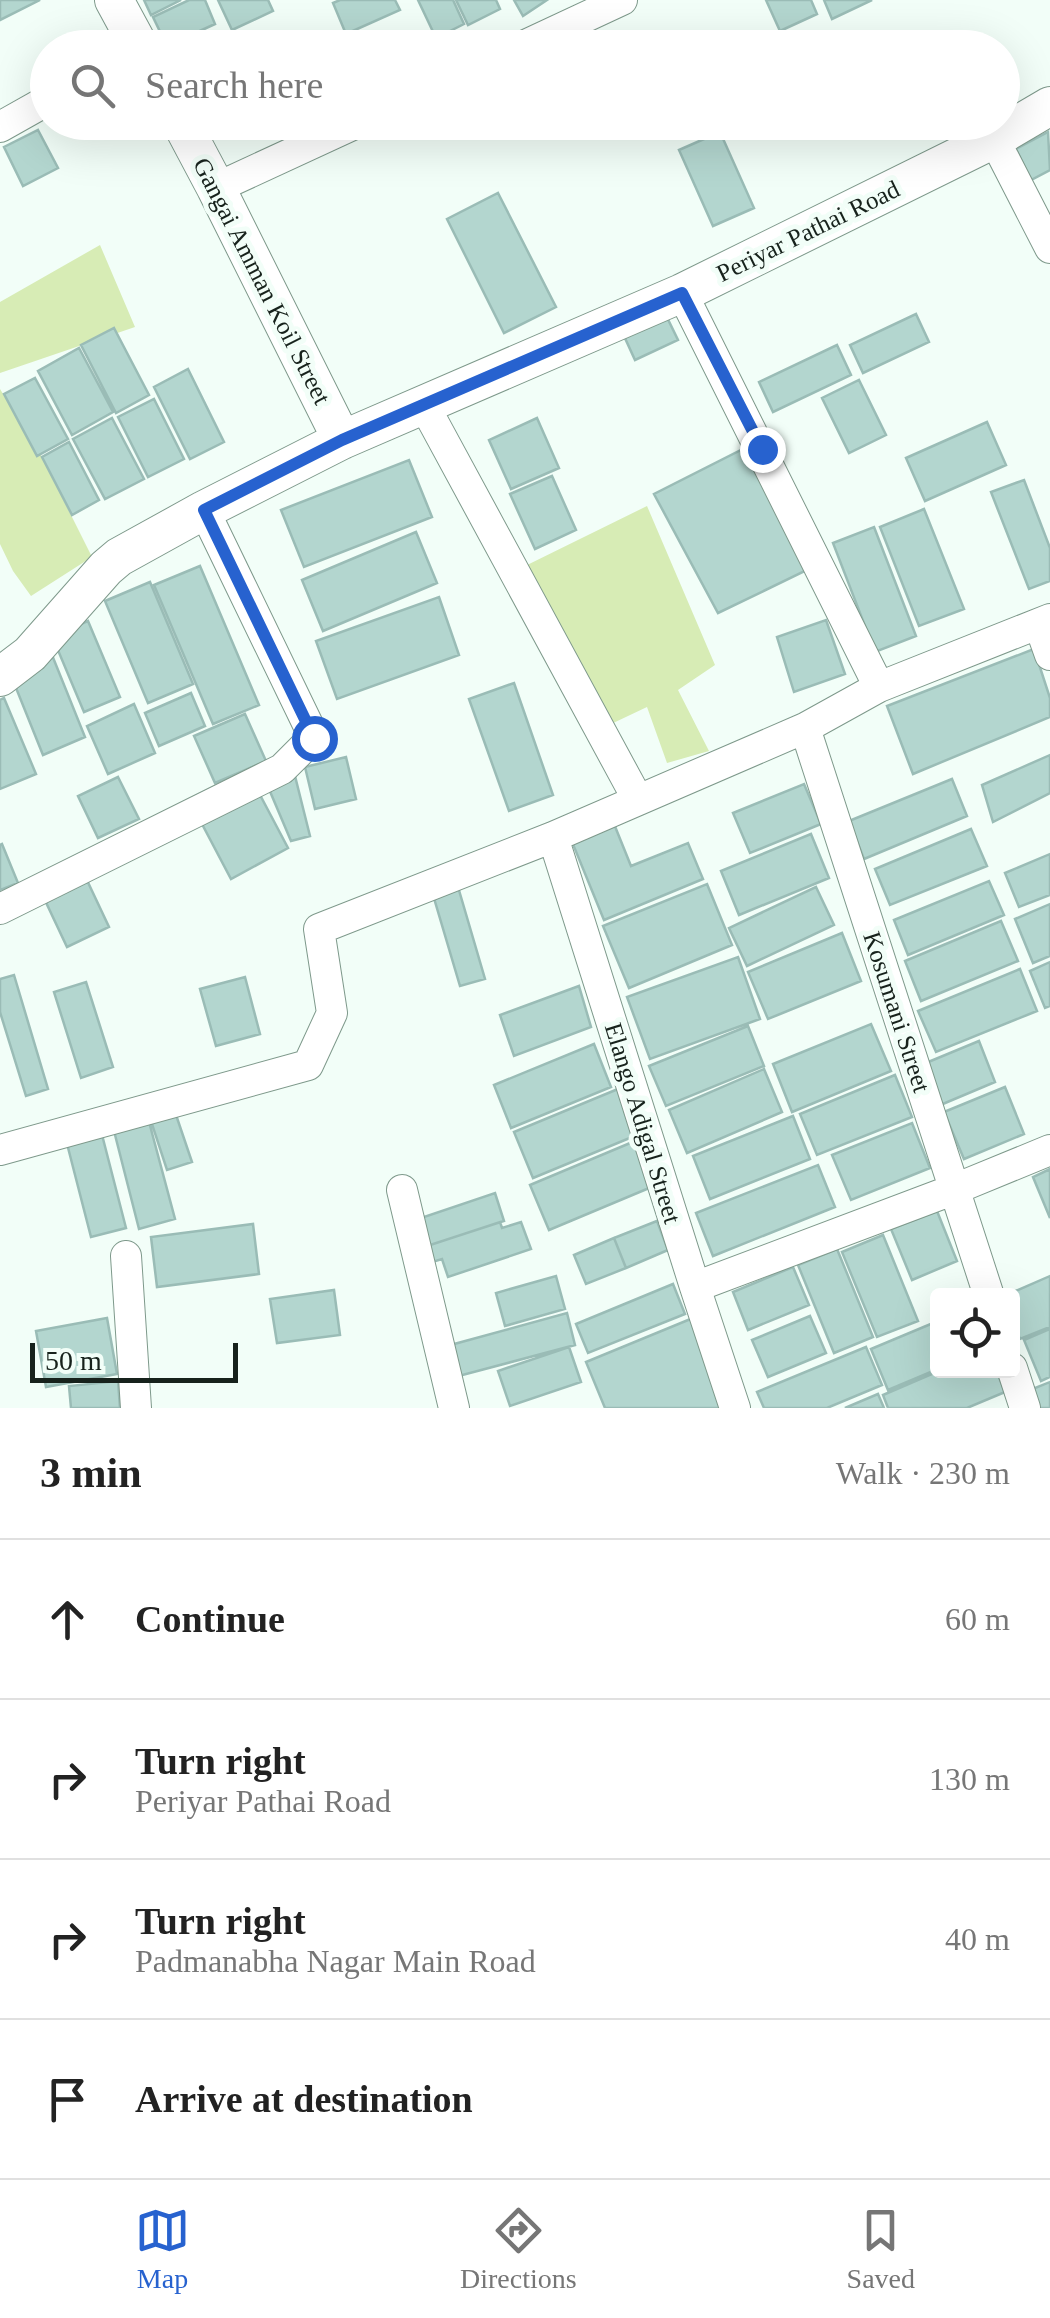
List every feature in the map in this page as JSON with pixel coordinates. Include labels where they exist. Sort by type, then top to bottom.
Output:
[{"type":"street","points":[[114,0],[130,30]]},
{"type":"street","points":[[554,30],[604,4]]},
{"type":"street","name":"Periyar Pathai Road","points":[[1020,124],[1050,106]]},
{"type":"street","points":[[0,127],[30,110]]},
{"type":"street","name":"Gangai Amman Koil Street","points":[[191,140],[342,440]]},
{"type":"street","points":[[216,188],[320,140]]},
{"type":"street","name":"Periyar Pathai Road","points":[[0,677],[30,654],[119,556],[342,440],[682,293],[992,140]]},
{"type":"street","points":[[995,140],[1050,248]]},
{"type":"street","points":[[682,293],[880,687]]},
{"type":"street","points":[[424,405],[638,800]]},
{"type":"street","points":[[0,909],[282,769],[314,738],[204,510]]},
{"type":"street","points":[[0,1150],[308,1066],[332,1012],[319,929],[553,836],[806,728],[880,687],[1044,622],[1050,655]]},
{"type":"street","name":"Kosumani Street","points":[[806,728],[986,1288]]},
{"type":"street","name":"Elango Adigal Street","points":[[553,836],[736,1408]]},
{"type":"street","points":[[695,1287],[1050,1150]]},
{"type":"street","points":[[402,1190],[454,1408]]},
{"type":"street","points":[[126,1256],[136,1408]]},
{"type":"street","points":[[1015,1378],[1025,1408]]},
{"type":"green space","points":[[100,245],[135,327],[0,373],[0,302]]},
{"type":"green space","points":[[0,389],[42,457],[92,557],[31,596],[0,544]]},
{"type":"green space","points":[[647,506],[715,665],[678,690],[709,751],[667,763],[647,707],[609,725],[521,568]]},
{"type":"building","points":[[0,0],[40,0],[0,20]]},
{"type":"building","points":[[144,0],[181,0],[151,15]]},
{"type":"building","points":[[189,0],[205,0],[215,24],[202,30],[159,30],[153,17]]},
{"type":"building","points":[[218,0],[268,0],[273,11],[232,30]]},
{"type":"building","points":[[395,0],[400,10],[355,30],[344,30],[333,3]]},
{"type":"building","points":[[418,0],[453,0],[464,24],[452,30],[432,30]]},
{"type":"building","points":[[456,0],[496,0],[500,9],[468,25]]},
{"type":"building","points":[[514,0],[547,0],[523,16]]},
{"type":"building","points":[[766,0],[811,0],[817,14],[780,30]]},
{"type":"building","points":[[824,0],[872,0],[832,19]]},
{"type":"building","points":[[1048,132],[1050,170],[1031,180],[1016,149]]},
{"type":"building","points":[[30,134],[30,140],[43,140],[58,168],[23,186],[4,147]]},
{"type":"building","points":[[702,140],[724,140],[754,208],[713,226],[679,150]]},
{"type":"building","points":[[498,193],[556,307],[504,333],[447,219]]},
{"type":"building","points":[[661,305],[678,340],[635,360],[619,325]]},
{"type":"building","points":[[916,314],[929,342],[863,373],[850,345]]},
{"type":"building","points":[[114,328],[149,395],[116,413],[81,345]]},
{"type":"building","points":[[837,345],[851,375],[773,412],[759,382]]},
{"type":"building","points":[[79,348],[113,412],[72,435],[38,371]]},
{"type":"building","points":[[188,369],[224,442],[190,459],[154,387]]},
{"type":"building","points":[[35,378],[68,439],[37,456],[4,394]]},
{"type":"building","points":[[859,380],[886,435],[849,453],[822,398]]},
{"type":"building","points":[[154,399],[184,459],[148,477],[118,417]]},
{"type":"building","points":[[112,418],[144,479],[105,499],[73,439]]},
{"type":"building","points":[[537,418],[559,468],[511,489],[489,440]]},
{"type":"building","points":[[987,422],[1006,465],[925,501],[906,458]]},
{"type":"building","points":[[69,442],[99,500],[72,515],[42,457]]},
{"type":"building","points":[[747,447],[807,570],[718,613],[654,494]]},
{"type":"building","points":[[409,460],[432,517],[304,567],[281,510]]},
{"type":"building","points":[[552,476],[576,530],[535,549],[510,494]]},
{"type":"building","points":[[1024,480],[1050,548],[1050,581],[1029,589],[991,492]]},
{"type":"building","points":[[924,509],[964,609],[919,626],[880,527]]},
{"type":"building","points":[[874,527],[916,636],[875,652],[833,543]]},
{"type":"building","points":[[416,532],[437,583],[323,631],[302,580]]},
{"type":"building","points":[[200,566],[259,705],[213,724],[154,585]]},
{"type":"building","points":[[150,582],[193,684],[148,703],[105,601]]},
{"type":"building","points":[[439,597],[459,655],[337,699],[316,641]]},
{"type":"building","points":[[826,620],[845,674],[794,692],[777,637]]},
{"type":"building","points":[[88,621],[120,697],[84,712],[52,636]]},
{"type":"building","points":[[1034,649],[1050,698],[1050,717],[913,774],[887,706]]},
{"type":"building","points":[[52,655],[85,737],[43,755],[10,673]]},
{"type":"building","points":[[514,683],[553,795],[509,811],[469,699]]},
{"type":"building","points":[[191,693],[205,726],[159,746],[145,713]]},
{"type":"building","points":[[4,698],[36,774],[0,789],[0,700]]},
{"type":"building","points":[[134,704],[155,753],[108,774],[87,726]]},
{"type":"building","points":[[245,714],[266,761],[215,783],[194,736]]},
{"type":"building","points":[[1050,755],[1050,793],[993,822],[982,785]]},
{"type":"building","points":[[346,757],[356,799],[315,809],[305,767]]},
{"type":"building","points":[[295,776],[310,836],[291,841],[269,789]]},
{"type":"building","points":[[118,777],[139,819],[98,838],[78,796]]},
{"type":"building","points":[[952,779],[967,816],[864,859],[849,821]]},
{"type":"building","points":[[804,784],[821,824],[750,853],[733,813]]},
{"type":"building","points":[[259,793],[288,848],[231,879],[202,824]]},
{"type":"building","points":[[610,814],[631,866],[688,843],[703,879],[604,920],[568,832]]},
{"type":"building","points":[[971,829],[987,866],[890,905],[875,869]]},
{"type":"building","points":[[811,834],[829,878],[739,915],[721,871]]},
{"type":"building","points":[[0,845],[18,883],[0,890]]},
{"type":"building","points":[[1050,854],[1050,895],[1019,907],[1005,873]]},
{"type":"building","points":[[85,876],[109,927],[67,947],[43,896]]},
{"type":"building","points":[[456,880],[485,979],[460,986],[431,888]]},
{"type":"building","points":[[989,881],[1004,915],[908,955],[894,920]]},
{"type":"building","points":[[707,884],[732,945],[629,988],[603,926]]},
{"type":"building","points":[[816,887],[834,925],[747,966],[729,928]]},
{"type":"building","points":[[1050,904],[1050,956],[1033,963],[1015,919]]},
{"type":"building","points":[[1001,921],[1018,961],[921,1001],[905,961]]},
{"type":"building","points":[[842,933],[861,981],[768,1019],[748,972]]},
{"type":"building","points":[[738,957],[760,1019],[650,1059],[627,997]]},
{"type":"building","points":[[1050,962],[1050,1006],[1045,1008],[1030,971]]},
{"type":"building","points":[[1020,969],[1037,1011],[936,1052],[918,1011]]},
{"type":"building","points":[[14,975],[48,1089],[26,1096],[0,1012],[0,979]]},
{"type":"building","points":[[245,977],[260,1034],[216,1046],[200,989]]},
{"type":"building","points":[[86,982],[113,1067],[81,1078],[54,992]]},
{"type":"building","points":[[579,986],[591,1027],[514,1056],[500,1015]]},
{"type":"building","points":[[871,1024],[891,1071],[792,1112],[773,1064]]},
{"type":"building","points":[[748,1026],[764,1066],[666,1106],[649,1066]]},
{"type":"building","points":[[979,1041],[995,1082],[938,1106],[921,1065]]},
{"type":"building","points":[[594,1044],[611,1087],[511,1128],[494,1085]]},
{"type":"building","points":[[764,1069],[782,1112],[687,1153],[669,1110]]},
{"type":"building","points":[[895,1075],[912,1117],[817,1155],[800,1114]]},
{"type":"building","points":[[1005,1087],[1024,1134],[964,1159],[944,1112]]},
{"type":"building","points":[[618,1089],[637,1135],[533,1178],[514,1132]]},
{"type":"building","points":[[174,1109],[192,1162],[167,1170],[150,1118]]},
{"type":"building","points":[[793,1116],[810,1159],[710,1199],[693,1156]]},
{"type":"building","points":[[148,1118],[175,1219],[139,1229],[113,1127]]},
{"type":"building","points":[[912,1123],[930,1168],[851,1200],[832,1155]]},
{"type":"building","points":[[100,1127],[126,1228],[91,1237],[65,1136]]},
{"type":"building","points":[[635,1141],[654,1186],[549,1230],[530,1185]]},
{"type":"building","points":[[818,1165],[835,1207],[713,1256],[696,1213]]},
{"type":"building","points":[[1050,1169],[1050,1218],[1033,1177]]},
{"type":"building","points":[[495,1193],[504,1221],[424,1247],[415,1220]]},
{"type":"building","points":[[937,1211],[957,1261],[912,1280],[891,1229]]},
{"type":"building","points":[[657,1221],[668,1250],[626,1268],[614,1238]]},
{"type":"building","points":[[500,1222],[502,1228],[521,1222],[531,1249],[448,1277],[442,1259],[429,1263],[424,1247]]},
{"type":"building","points":[[253,1224],[259,1274],[157,1287],[151,1237]]},
{"type":"building","points":[[883,1235],[918,1321],[877,1337],[842,1252]]},
{"type":"building","points":[[614,1238],[626,1268],[586,1284],[574,1255]]},
{"type":"building","points":[[837,1249],[873,1337],[834,1353],[798,1265]]},
{"type":"building","points":[[793,1267],[809,1305],[748,1330],[733,1292]]},
{"type":"building","points":[[556,1276],[565,1309],[505,1326],[496,1293]]},
{"type":"building","points":[[1050,1276],[1050,1327],[1020,1339],[1020,1289]]},
{"type":"building","points":[[673,1284],[685,1314],[588,1353],[576,1324]]},
{"type":"building","points":[[334,1290],[340,1335],[277,1343],[270,1299]]},
{"type":"building","points":[[567,1313],[575,1345],[455,1377],[447,1346]]},
{"type":"building","points":[[810,1316],[826,1353],[768,1377],[752,1340]]},
{"type":"building","points":[[107,1318],[117,1374],[46,1387],[36,1331]]},
{"type":"building","points":[[693,1318],[728,1408],[605,1408],[586,1362]]},
{"type":"building","points":[[930,1324],[930,1372],[888,1390],[871,1349]]},
{"type":"building","points":[[1050,1329],[1050,1377],[1041,1381],[1024,1340]]},
{"type":"building","points":[[569,1347],[581,1382],[510,1406],[498,1371]]},
{"type":"building","points":[[866,1347],[882,1385],[827,1408],[764,1408],[757,1392]]},
{"type":"building","points":[[930,1375],[930,1378],[999,1378],[1005,1392],[967,1408],[888,1408],[883,1395]]},
{"type":"building","points":[[118,1381],[120,1408],[71,1408],[69,1386]]},
{"type":"building","points":[[1050,1382],[1050,1408],[1036,1408],[1030,1390]]},
{"type":"building","points":[[878,1394],[884,1408],[845,1408]]},
{"type":"route","points":[[314,738],[204,510],[342,440],[682,293],[762,449]]}]
